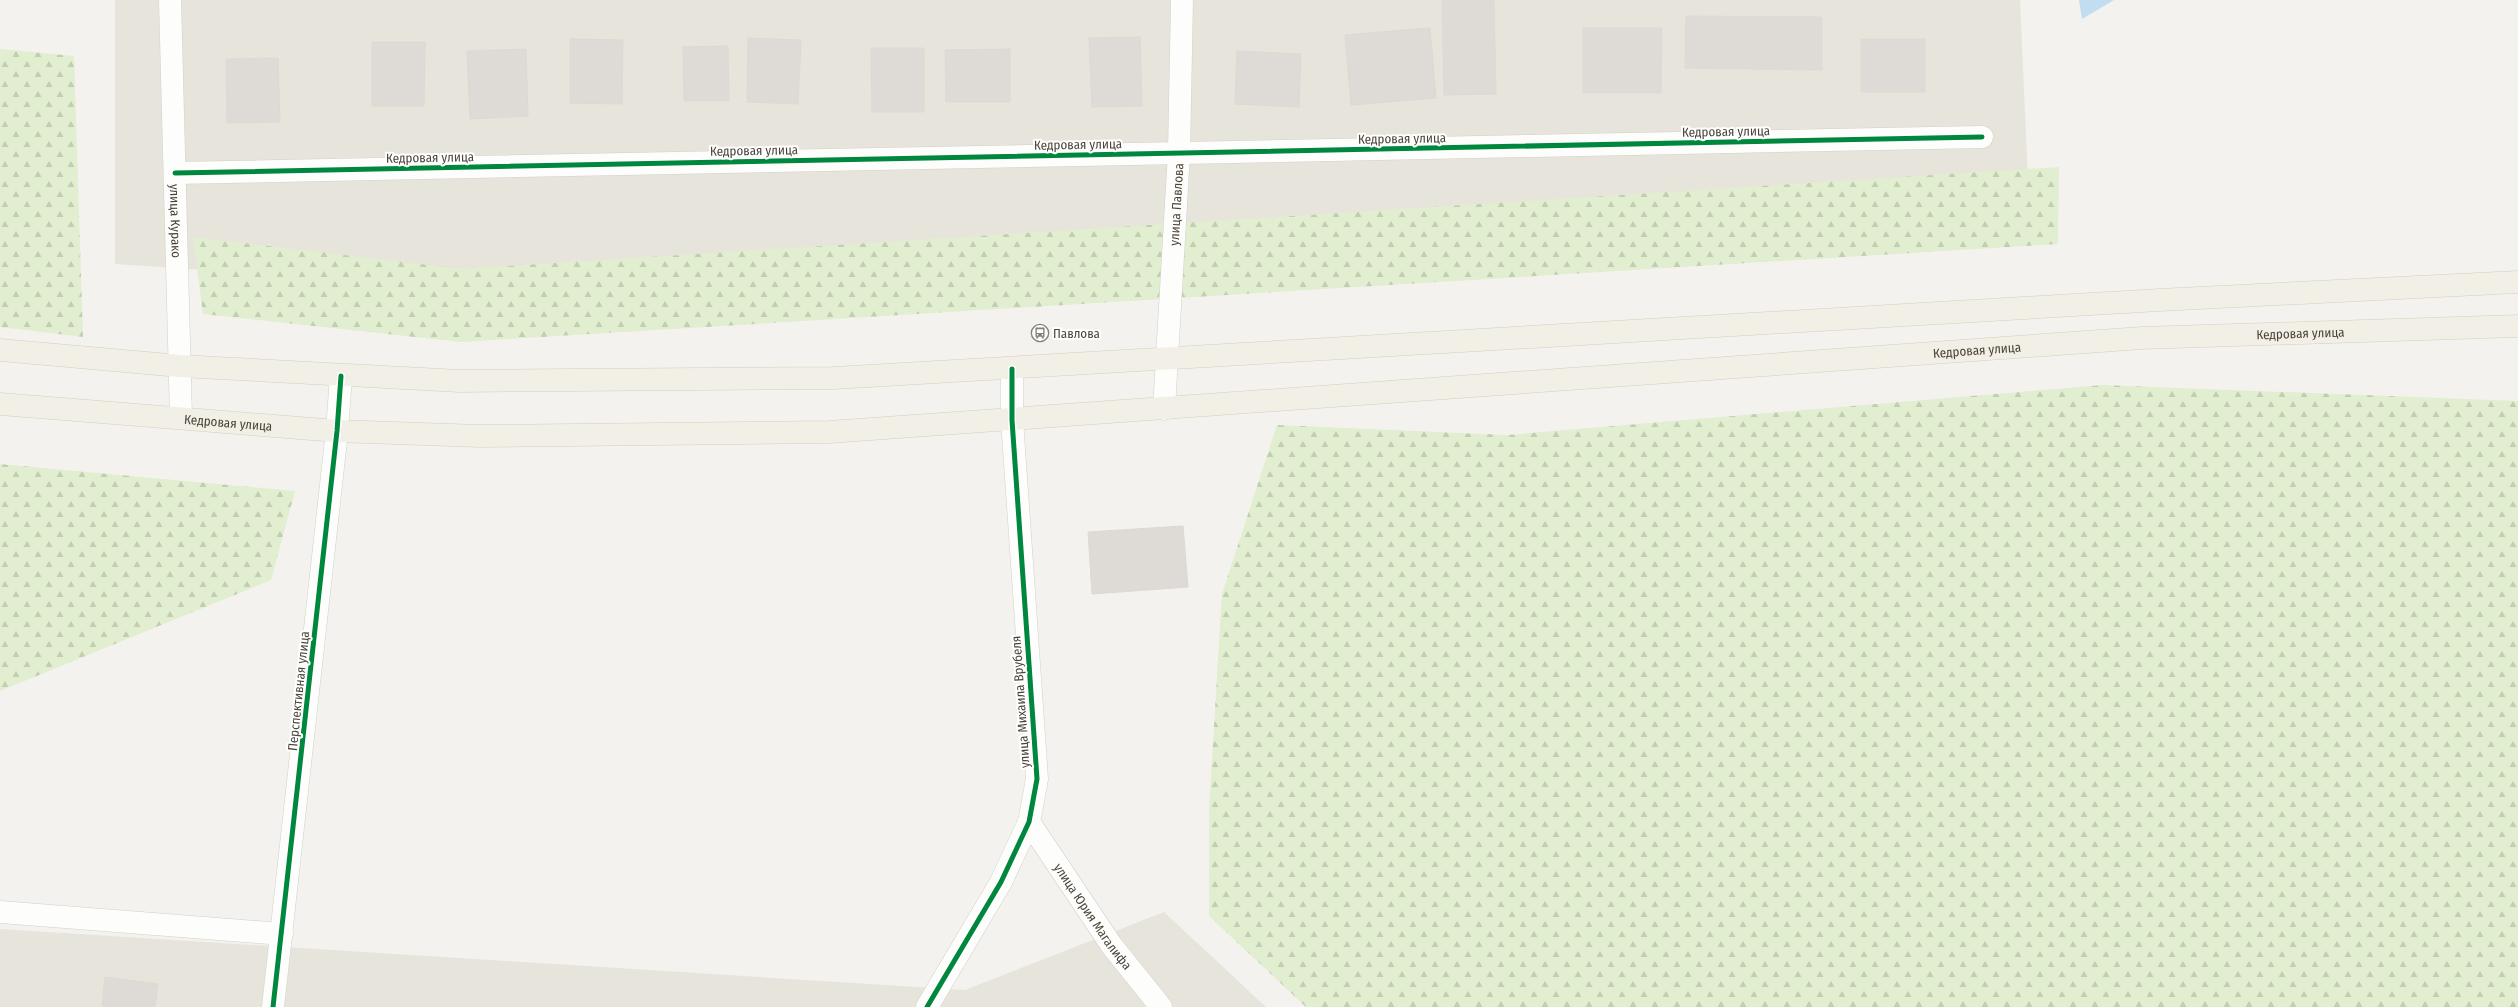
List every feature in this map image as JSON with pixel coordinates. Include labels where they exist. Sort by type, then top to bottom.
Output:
[{"type":"main road","points":[[0,350],[180,366],[340,376],[460,381],[834,378],[1012,369],[1168,358],[2151,300],[2518,282]]},
{"type":"main road","name":"Кедровая улица","points":[[0,404],[181,417],[336,431],[480,436],[829,432],[2142,338],[2518,326]]},
{"type":"street","name":"улица Курако","points":[[170,0],[181,417]]},
{"type":"street","name":"улица Павлова","points":[[1164,409],[1179,153],[1182,0]]},
{"type":"street","name":"Кедровая улица","points":[[174,173],[1982,138]]},
{"type":"street","name":"улица Михаила Врубеля","points":[[927,1007],[1001,882],[1029,822],[1036,779],[1012,420],[1012,369]]},
{"type":"street","name":"Перспективная улица","points":[[274,1007],[336,431],[340,376]]},
{"type":"street","name":"улица Юрия Магалифа","points":[[1029,822],[1112,946],[1161,1007]]},
{"type":"street","points":[[0,912],[282,934]]},
{"type":"shaded area","points":[[115,0],[2020,0],[2029,204],[529,292],[115,264]]},
{"type":"shaded area","points":[[1164,912],[1266,1007],[0,1007],[0,929],[965,990]]},
{"type":"green space","points":[[0,49],[74,56],[83,337],[0,327]]},
{"type":"green space","points":[[2059,167],[2058,244],[461,342],[203,314],[193,237],[462,269]]},
{"type":"green space","points":[[2103,385],[2518,401],[2518,1007],[1306,1007],[1209,916],[1209,809],[1222,594],[1277,425],[1507,435]]},
{"type":"green space","points":[[0,464],[295,491],[271,580],[0,691]]},
{"type":"water","points":[[2079,0],[2114,0],[2082,19]]},
{"type":"building","points":[[1442,0],[1494,0],[1496,94],[1444,95]]},
{"type":"building","points":[[1686,16],[1822,17],[1822,70],[1685,68]]},
{"type":"building","points":[[1430,28],[1436,98],[1351,105],[1345,35]]},
{"type":"building","points":[[1583,28],[1662,28],[1661,93],[1583,93]]},
{"type":"building","points":[[1140,37],[1142,106],[1092,107],[1089,38]]},
{"type":"building","points":[[748,38],[801,40],[798,104],[747,102]]},
{"type":"building","points":[[570,39],[623,40],[622,104],[570,103]]},
{"type":"building","points":[[1861,39],[1925,39],[1925,92],[1861,92]]},
{"type":"building","points":[[372,42],[425,42],[424,106],[372,106]]},
{"type":"building","points":[[728,46],[729,101],[684,101],[683,47]]},
{"type":"building","points":[[871,48],[924,48],[924,112],[872,112]]},
{"type":"building","points":[[526,49],[528,116],[470,119],[467,51]]},
{"type":"building","points":[[1010,49],[1010,102],[946,102],[945,50]]},
{"type":"building","points":[[1237,51],[1301,54],[1299,107],[1235,104]]},
{"type":"building","points":[[278,58],[280,122],[227,123],[226,59]]},
{"type":"building","points":[[1183,526],[1188,587],[1092,594],[1088,532]]},
{"type":"building","points":[[105,977],[158,984],[155,1007],[102,1007]]},
{"type":"cycle path","points":[[175,173],[1982,137]]},
{"type":"cycle path","points":[[927,1007],[1001,882],[1029,822],[1037,779],[1012,420],[1012,369]]},
{"type":"cycle path","points":[[273,1007],[337,431],[341,376]]},
{"type":"place","name":"Павлова","points":[[1040,333]]}]
